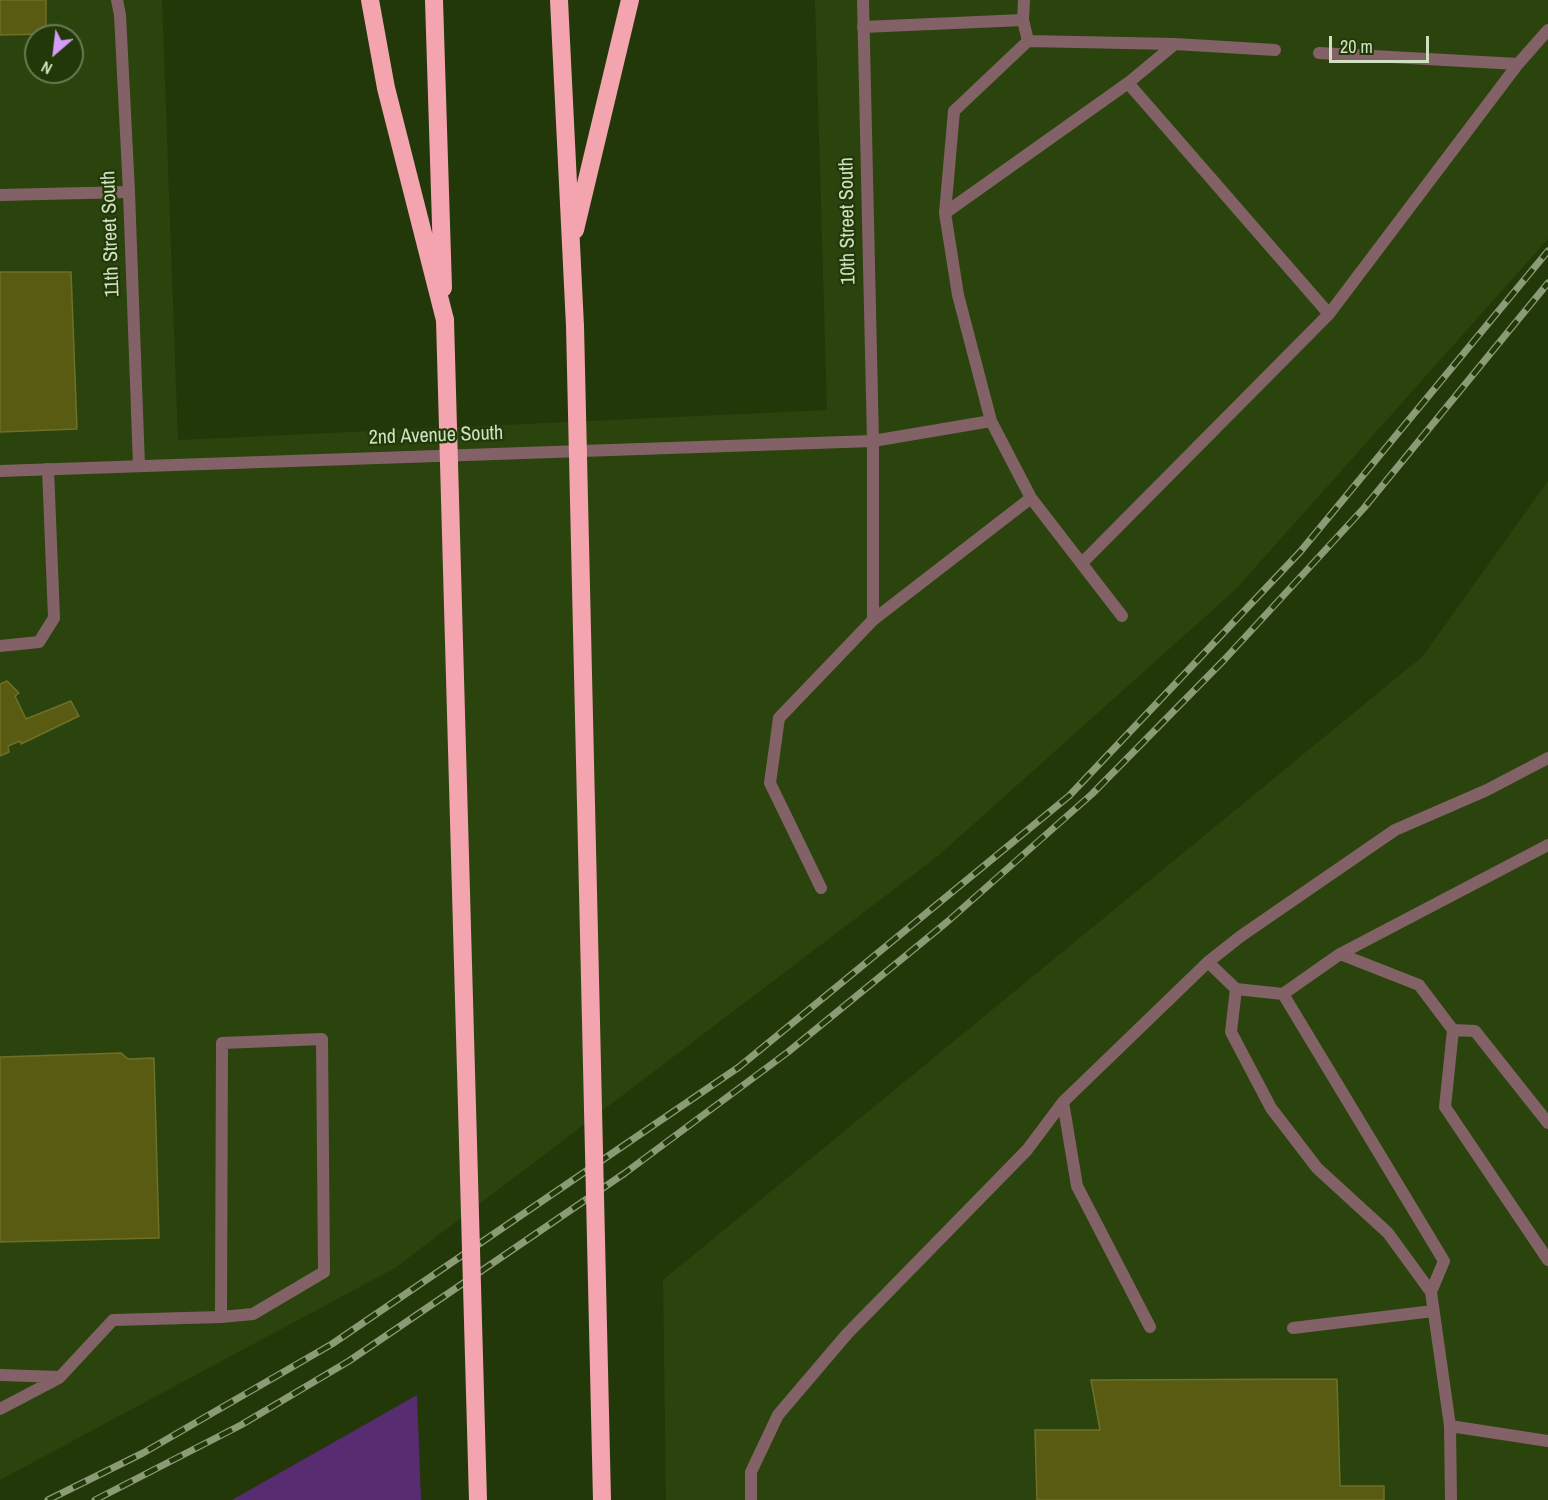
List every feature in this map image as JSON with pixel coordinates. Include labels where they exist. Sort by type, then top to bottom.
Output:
[{"type":"highway","points":[[370,0],[386,88],[445,320]]},
{"type":"highway","points":[[434,0],[478,1500]]},
{"type":"highway","points":[[559,0],[575,326],[602,1500]]},
{"type":"highway","points":[[570,252],[630,0]]},
{"type":"street","name":"11th Street South","points":[[117,0],[120,15],[129,192],[139,466]]},
{"type":"street","name":"10th Street South","points":[[863,0],[873,441],[873,620]]},
{"type":"street","points":[[1024,0],[1023,20],[1028,41]]},
{"type":"street","points":[[863,27],[1023,20]]},
{"type":"street","points":[[1082,563],[1329,314],[1518,64],[1548,30]]},
{"type":"street","points":[[1122,616],[1031,498],[991,420],[958,295],[945,213],[954,111],[1028,41],[1174,44],[1275,50]]},
{"type":"street","points":[[945,213],[1128,83],[1174,44]]},
{"type":"street","points":[[1319,52],[1518,64]]},
{"type":"street","points":[[1128,83],[1329,314]]},
{"type":"street","points":[[0,195],[129,192]]},
{"type":"street","name":"2nd Avenue South","points":[[0,471],[873,441],[991,420]]},
{"type":"street","points":[[0,646],[39,642],[54,618],[48,469]]},
{"type":"street","points":[[820,888],[770,783],[779,718],[873,620],[1031,498]]},
{"type":"street","points":[[751,1500],[751,1472],[778,1415],[847,1334],[1027,1150],[1063,1102],[1208,962],[1241,936],[1395,830],[1487,790],[1548,759]]},
{"type":"street","points":[[1208,962],[1236,989],[1283,994],[1340,954],[1548,845]]},
{"type":"street","points":[[1340,954],[1419,985],[1454,1030],[1445,1107],[1548,1260]]},
{"type":"street","points":[[1236,989],[1231,1032],[1271,1107],[1317,1168],[1388,1233],[1431,1292]]},
{"type":"street","points":[[1283,994],[1444,1261],[1431,1292],[1450,1426],[1451,1500]]},
{"type":"street","points":[[1454,1030],[1475,1031],[1548,1123]]},
{"type":"street","points":[[0,1409],[60,1377],[113,1320],[221,1317],[253,1314],[324,1272],[322,1039],[222,1043],[221,1317]]},
{"type":"street","points":[[1063,1102],[1077,1186],[1150,1327]]},
{"type":"street","points":[[1293,1328],[1433,1311]]},
{"type":"street","points":[[0,1375],[60,1377]]},
{"type":"street","points":[[1450,1426],[1548,1441]]},
{"type":"shaded area","points":[[0,0],[162,0],[178,440],[827,410],[815,0],[1548,0],[1548,239],[1235,590],[938,856],[395,1268],[0,1480]]},
{"type":"shaded area","points":[[1548,481],[1548,1500],[666,1500],[663,1280],[1423,656]]},
{"type":"shaded area","points":[[417,1395],[421,1500],[232,1500]]},
{"type":"building","points":[[0,0],[46,0],[46,24],[24,24],[24,34],[0,35]]},
{"type":"building","points":[[0,272],[71,272],[77,429],[0,432]]},
{"type":"building","points":[[7,681],[19,693],[15,696],[26,719],[71,701],[79,716],[21,744],[20,741],[8,746],[9,752],[0,756],[0,684]]},
{"type":"building","points":[[121,1053],[128,1059],[154,1058],[159,1238],[0,1242],[0,1057]]},
{"type":"building","points":[[1337,1379],[1340,1486],[1384,1486],[1384,1500],[1037,1500],[1035,1430],[1100,1430],[1091,1380]]},
{"type":"railway","points":[[48,1500],[143,1453],[332,1344],[739,1067],[1069,796],[1300,552],[1548,251]]},
{"type":"railway","points":[[95,1500],[241,1425],[349,1361],[625,1173],[788,1052],[947,922],[1092,794],[1224,660],[1364,508],[1548,283]]}]
